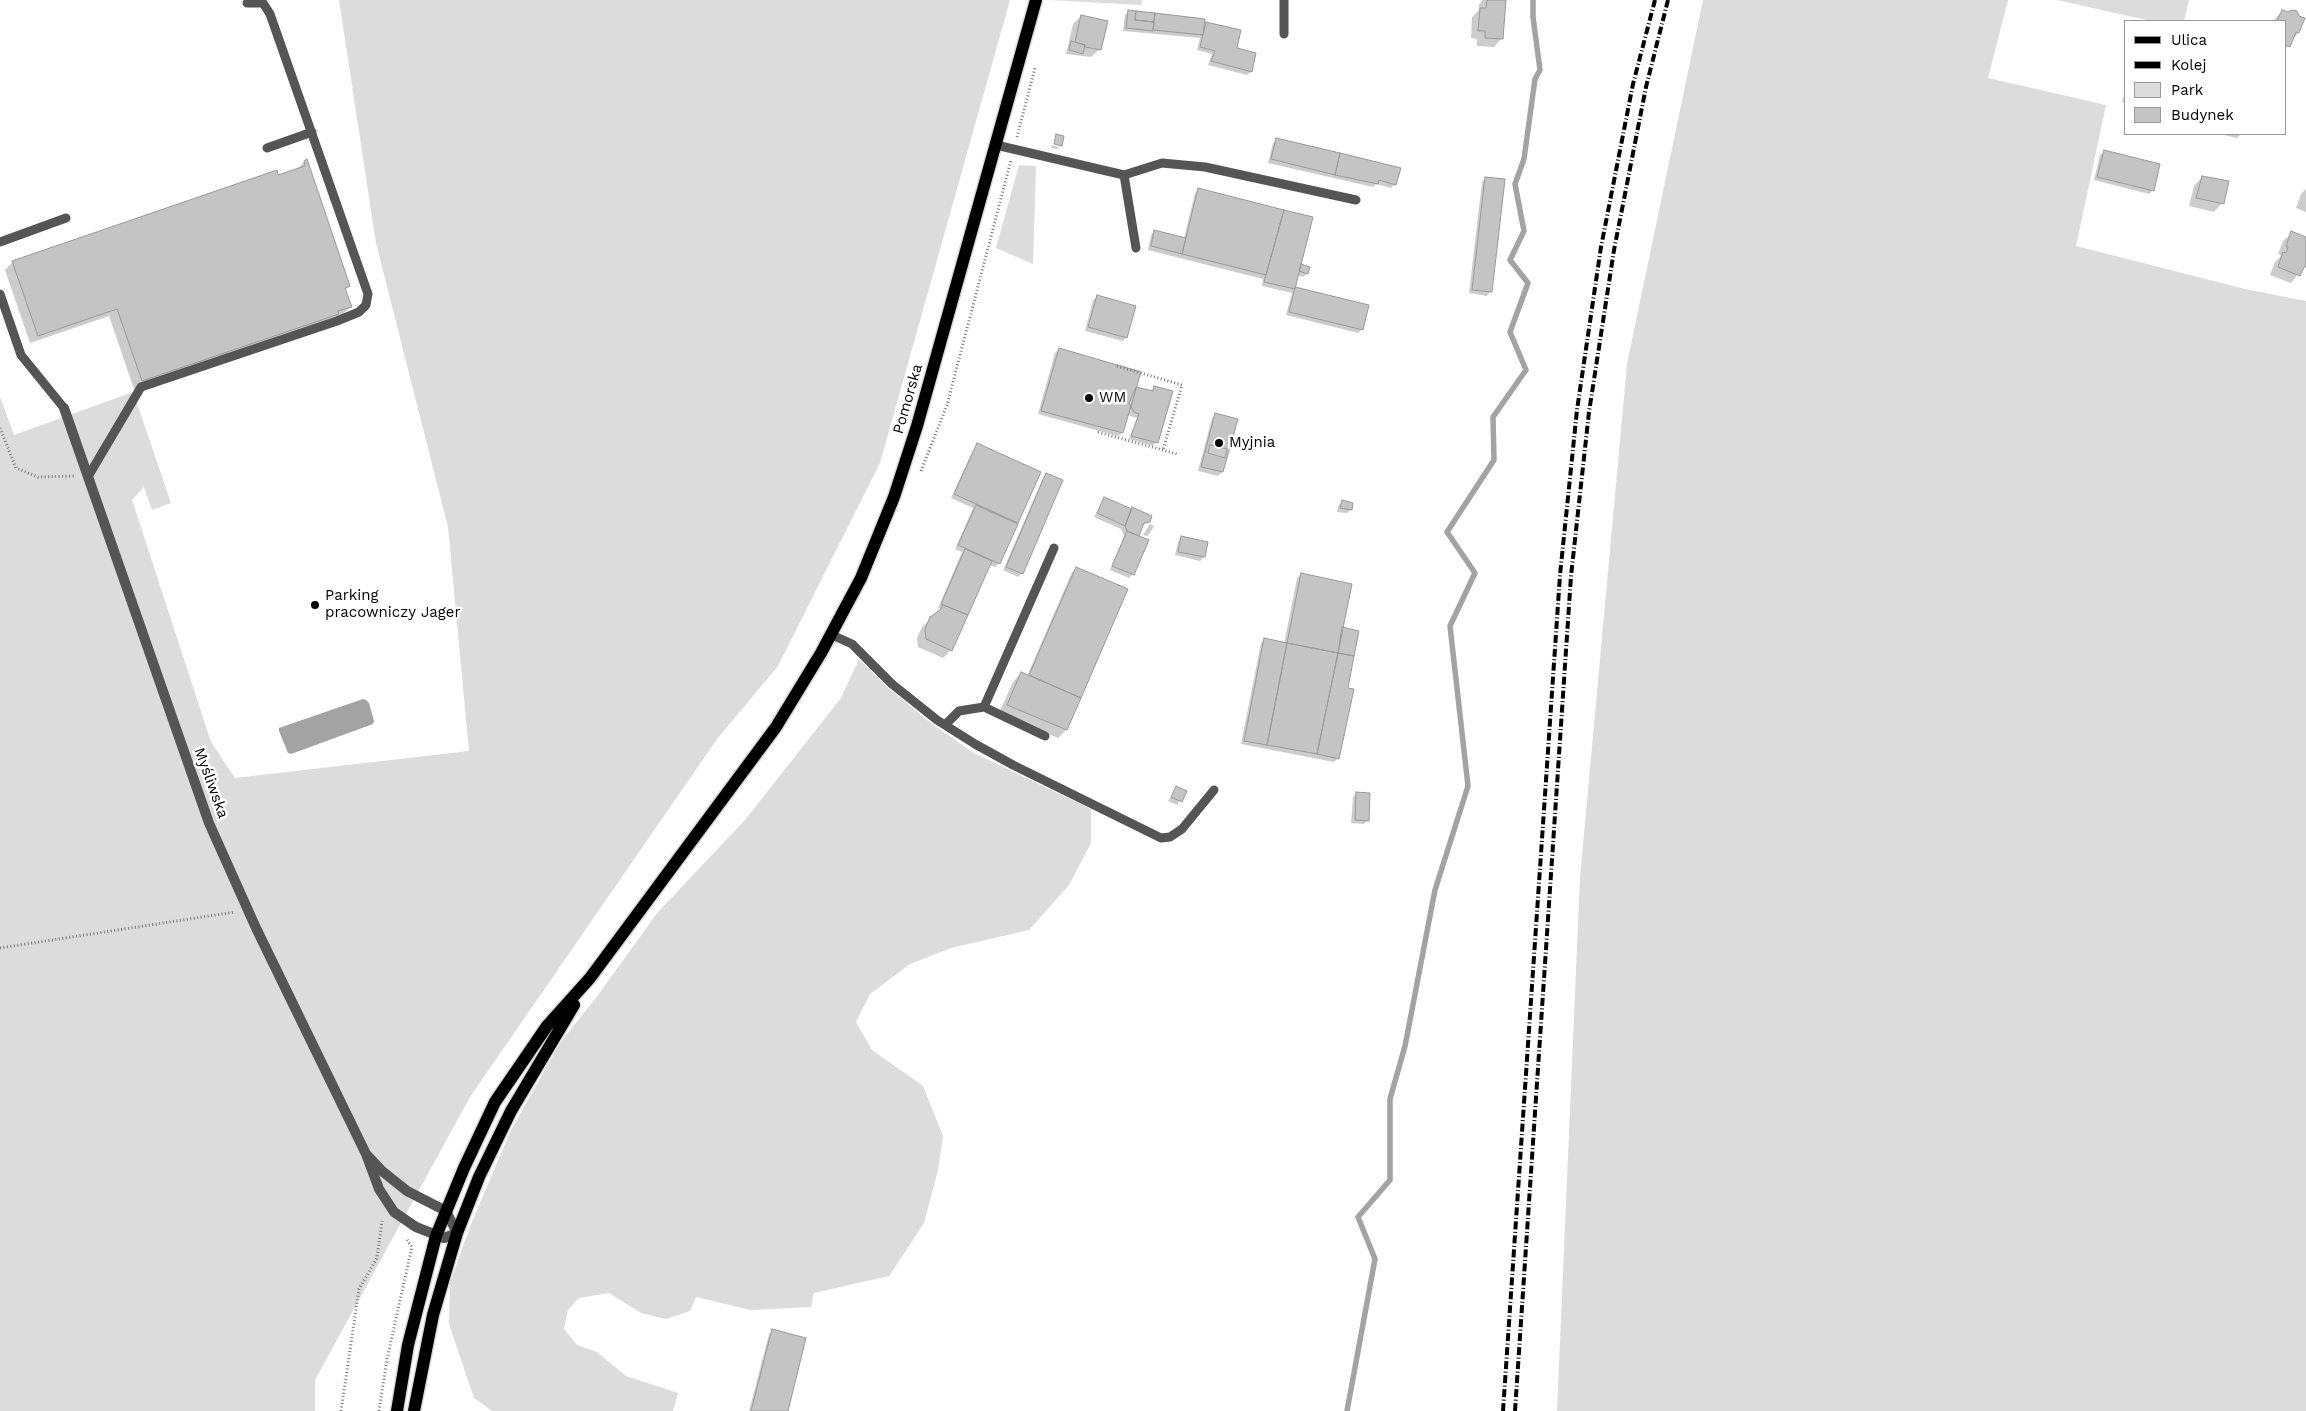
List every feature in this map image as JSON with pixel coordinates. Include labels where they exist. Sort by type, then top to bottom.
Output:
[{"type":"main road","name":"Pomorska","points":[[590,978],[776,727],[832,635],[872,552],[902,474],[938,354],[1036,0]]},
{"type":"main road","points":[[397,1411],[408,1345],[436,1236],[480,1132],[500,1093],[548,1026],[590,978]]},
{"type":"main road","points":[[414,1411],[433,1315],[457,1232],[511,1111],[590,978]]},
{"type":"street","name":"Myśliwska","points":[[64,408],[89,475],[192,777],[248,910],[366,1154],[386,1202],[394,1212],[436,1236]]},
{"type":"street","name":"Myśliwska","points":[[366,1154],[382,1171],[407,1191],[446,1211]]},
{"type":"street","points":[[436,1236],[444,1238],[457,1232],[446,1211]]},
{"type":"lane","points":[[1284,0],[1284,34]]},
{"type":"lane","points":[[89,475],[141,387],[337,321],[359,312],[366,305],[368,294],[270,14],[263,3],[246,3]]},
{"type":"lane","points":[[268,148],[312,132]]},
{"type":"lane","points":[[996,145],[1124,174],[1162,163],[1195,166],[1356,200]]},
{"type":"lane","points":[[1124,174],[1136,248]]},
{"type":"lane","points":[[0,242],[66,218]]},
{"type":"lane","points":[[0,294],[22,355],[64,408]]},
{"type":"lane","points":[[984,707],[1054,548]]},
{"type":"lane","points":[[832,635],[852,644],[892,684],[945,725],[1013,765],[1162,838],[1170,837],[1182,829],[1214,790]]},
{"type":"lane","points":[[945,725],[959,711],[984,707],[1046,736]]},
{"type":"path","points":[[1117,366],[1182,385],[1163,450]]},
{"type":"path","points":[[0,428],[16,468],[38,477],[89,475]]},
{"type":"path","points":[[1098,432],[1177,454]]},
{"type":"path","points":[[0,948],[248,910]]},
{"type":"path","points":[[341,1411],[359,1289],[377,1258],[386,1202]]},
{"type":"path","points":[[379,1411],[387,1358],[412,1247],[405,1235]]},
{"type":"green space","points":[[339,0],[1010,0],[880,463],[778,666],[717,739],[470,1097],[315,1380],[315,1411],[0,1411],[0,397],[14,435],[133,392],[171,503],[152,510],[144,487],[132,500],[211,742],[235,778],[469,751],[448,527],[376,243]]},
{"type":"green space","points":[[1048,0],[1142,0],[1141,5]]},
{"type":"green space","points":[[1703,0],[2008,0],[1988,78],[2106,105],[2076,246],[2245,289],[2306,301],[2306,1411],[1557,1411],[1580,878],[1627,364]]},
{"type":"green space","points":[[2057,0],[2189,0],[2184,20],[2147,20]]},
{"type":"green space","points":[[1019,165],[1036,166],[1033,264],[996,248]]},
{"type":"green space","points":[[859,659],[886,686],[932,724],[974,753],[1091,809],[1091,843],[1069,885],[1029,930],[951,948],[910,964],[870,994],[856,1022],[872,1050],[923,1086],[943,1136],[938,1170],[924,1223],[889,1276],[814,1293],[811,1307],[751,1310],[696,1297],[690,1311],[666,1319],[641,1313],[609,1293],[579,1298],[568,1310],[564,1329],[577,1345],[597,1352],[626,1376],[678,1393],[673,1411],[492,1411],[474,1398],[449,1324],[450,1282],[471,1224],[511,1130],[560,1043],[598,995],[658,912],[745,820],[841,698]]},
{"type":"shaded area","points":[[363,699],[369,703],[374,721],[373,724],[291,754],[288,753],[279,728]]},
{"type":"building","points":[[1487,0],[1506,0],[1503,39],[1485,38],[1485,31],[1478,31],[1480,8],[1486,8]]},
{"type":"building","points":[[1128,10],[1136,11],[1135,20],[1154,22],[1153,31],[1126,28]]},
{"type":"building","points":[[2282,10],[2288,12],[2292,10],[2297,11],[2299,16],[2305,18],[2299,33],[2296,32],[2290,47],[2286,45],[2286,20],[2277,20]]},
{"type":"building","points":[[1136,11],[1155,13],[1154,22],[1135,20]]},
{"type":"building","points":[[1155,13],[1205,19],[1203,35],[1153,30]]},
{"type":"building","points":[[1081,15],[1108,21],[1101,50],[1085,47],[1085,45],[1075,42]]},
{"type":"building","points":[[1206,22],[1241,30],[1237,48],[1256,53],[1252,72],[1211,61],[1215,51],[1200,47]]},
{"type":"building","points":[[1071,41],[1085,45],[1083,54],[1069,50]]},
{"type":"building","points":[[1056,134],[1064,136],[1062,146],[1054,144]]},
{"type":"building","points":[[1276,138],[1340,153],[1335,175],[1271,159]]},
{"type":"building","points":[[2104,150],[2160,164],[2154,191],[2097,177]]},
{"type":"building","points":[[1340,153],[1401,168],[1396,185],[1379,180],[1378,184],[1335,175]]},
{"type":"building","points":[[307,159],[350,286],[345,288],[352,307],[338,311],[339,314],[142,381],[117,309],[38,336],[12,261],[277,170],[278,175],[305,166],[304,161]]},
{"type":"building","points":[[2202,176],[2229,181],[2224,204],[2196,198]]},
{"type":"building","points":[[1485,177],[1505,179],[1492,292],[1472,290]]},
{"type":"building","points":[[1198,188],[1284,210],[1266,275],[1182,254]]},
{"type":"building","points":[[1284,210],[1313,217],[1295,289],[1264,282]]},
{"type":"building","points":[[1154,230],[1186,238],[1182,254],[1151,246]]},
{"type":"building","points":[[2291,231],[2306,237],[2306,267],[2304,267],[2300,276],[2278,267],[2283,252],[2286,253],[2288,247],[2286,246]]},
{"type":"building","points":[[1301,264],[1310,267],[1308,274],[1299,271]]},
{"type":"building","points":[[1295,287],[1369,305],[1363,330],[1289,312]]},
{"type":"building","points":[[1097,295],[1136,306],[1127,338],[1088,327]]},
{"type":"building","points":[[1059,348],[1141,372],[1123,433],[1041,411]]},
{"type":"building","points":[[1154,386],[1173,391],[1158,443],[1131,436],[1139,414],[1134,412],[1129,403],[1136,387],[1153,391]]},
{"type":"building","name":"Myjnia","points":[[1215,413],[1238,419],[1223,472],[1201,467]]},
{"type":"building","points":[[977,443],[1041,472],[1018,523],[954,494]]},
{"type":"building","points":[[1210,445],[1227,449],[1225,458],[1208,453]]},
{"type":"building","points":[[1046,473],[1063,480],[1023,574],[1006,567]]},
{"type":"building","points":[[1104,497],[1132,509],[1125,526],[1097,513]]},
{"type":"building","points":[[1342,500],[1353,503],[1352,510],[1340,508]]},
{"type":"building","points":[[976,505],[1018,524],[1000,564],[958,545]]},
{"type":"building","points":[[1132,507],[1152,516],[1150,522],[1144,523],[1139,536],[1127,531],[1125,526]]},
{"type":"building","points":[[1127,531],[1149,540],[1134,575],[1112,566]]},
{"type":"building","points":[[1181,536],[1208,542],[1205,557],[1178,552]]},
{"type":"building","points":[[965,549],[992,561],[968,615],[941,604]]},
{"type":"building","points":[[1076,567],[1128,589],[1081,698],[1029,675]]},
{"type":"building","points":[[1301,573],[1352,584],[1338,653],[1287,643]]},
{"type":"building","points":[[943,605],[968,615],[952,651],[926,639],[925,629],[930,617],[940,610]]},
{"type":"building","points":[[1342,627],[1359,631],[1354,656],[1338,653]]},
{"type":"building","points":[[1264,638],[1287,643],[1267,745],[1244,741]]},
{"type":"building","points":[[1287,643],[1338,653],[1317,754],[1267,745]]},
{"type":"building","points":[[1338,653],[1354,656],[1348,688],[1354,689],[1339,759],[1317,754]]},
{"type":"building","points":[[1021,672],[1081,698],[1067,730],[1007,705]]},
{"type":"building","points":[[1176,786],[1187,791],[1182,802],[1171,797]]},
{"type":"building","points":[[1356,792],[1370,793],[1369,821],[1355,820]]},
{"type":"building","points":[[772,1329],[806,1338],[788,1411],[751,1411]]},
{"type":"waterway","points":[[1347,1411],[1375,1259],[1358,1217],[1390,1180],[1390,1099],[1405,1046],[1435,890],[1468,786],[1450,626],[1475,573],[1447,532],[1494,460],[1493,417],[1526,370],[1510,332],[1528,283],[1510,260],[1524,231],[1515,184],[1524,159],[1535,79],[1540,70],[1533,17],[1533,0]]},
{"type":"railway","points":[[1503,1411],[1560,575],[1577,410],[1601,247],[1633,84],[1655,0]]},
{"type":"railway","points":[[1515,1411],[1571,576],[1589,412],[1614,250],[1646,87],[1668,0]]},
{"type":"place","name":"WM","points":[[1089,398]]},
{"type":"place","name":"Myjnia","points":[[1219,443]]},
{"type":"place","name":"Parking pracowniczy Jager","points":[[315,605]]}]
